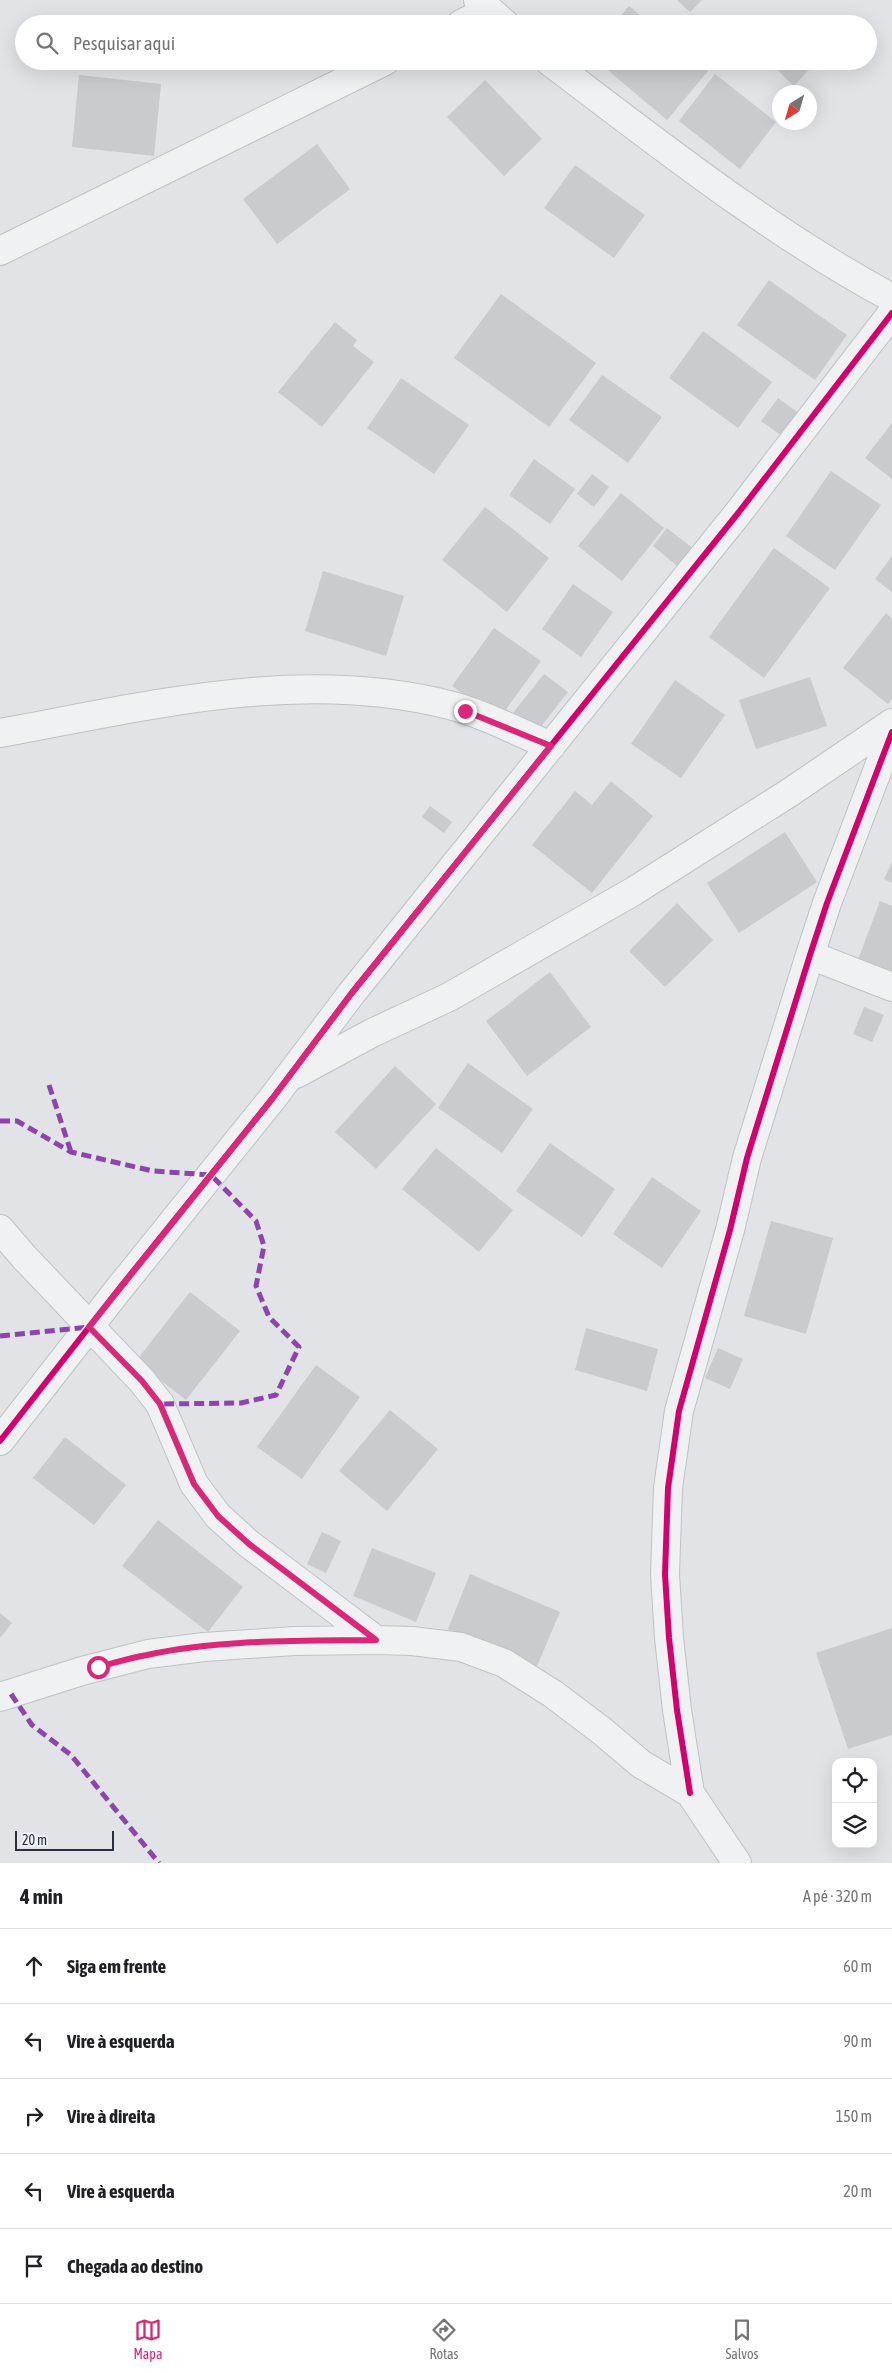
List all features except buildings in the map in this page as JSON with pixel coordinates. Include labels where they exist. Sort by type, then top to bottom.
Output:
[{"type":"street","points":[[0,251],[367,70]]},
{"type":"street","points":[[561,70],[764,220],[838,270],[892,298]]},
{"type":"street","points":[[0,1441],[288,1078],[351,994],[739,512],[892,313]]},
{"type":"street","points":[[0,732],[148,704],[230,693],[311,689],[388,695],[452,706],[551,746]]},
{"type":"street","points":[[288,1078],[372,1033],[457,992],[634,891],[789,793],[892,722]]},
{"type":"street","points":[[690,1793],[670,1647],[665,1574],[668,1488],[679,1411],[725,1248],[747,1158],[810,955],[827,903],[892,732]]},
{"type":"street","points":[[810,955],[892,988]]},
{"type":"street","points":[[0,1229],[89,1327],[142,1381],[160,1404],[194,1484],[218,1516],[249,1544],[376,1640]]},
{"type":"street","points":[[0,1696],[82,1671],[148,1654],[204,1647],[285,1642],[376,1640],[412,1641],[461,1647],[504,1663],[553,1694],[602,1731],[641,1764],[690,1793],[737,1863]]},
{"type":"marked path","points":[[49,1085],[71,1152]]},
{"type":"marked path","points":[[0,1121],[17,1121],[71,1152],[153,1171],[211,1175],[256,1221],[264,1246],[256,1286],[269,1317],[299,1347],[276,1395],[241,1403],[160,1404]]},
{"type":"marked path","points":[[0,1336],[89,1327]]},
{"type":"marked path","points":[[11,1694],[32,1725],[71,1755],[159,1863]]},
{"type":"cycle path","points":[[0,1441],[118,1290],[272,1099],[351,994],[739,512],[892,313]]},
{"type":"cycle path","points":[[690,1793],[677,1710],[669,1638],[665,1574],[668,1488],[679,1411],[730,1230],[747,1158],[810,955],[827,903],[892,732]]},
{"type":"route","points":[[98,1667],[148,1654],[204,1647],[294,1641],[376,1640],[249,1544],[218,1516],[194,1484],[160,1404],[142,1381],[89,1327],[272,1099],[351,994],[551,746],[465,711]]}]
